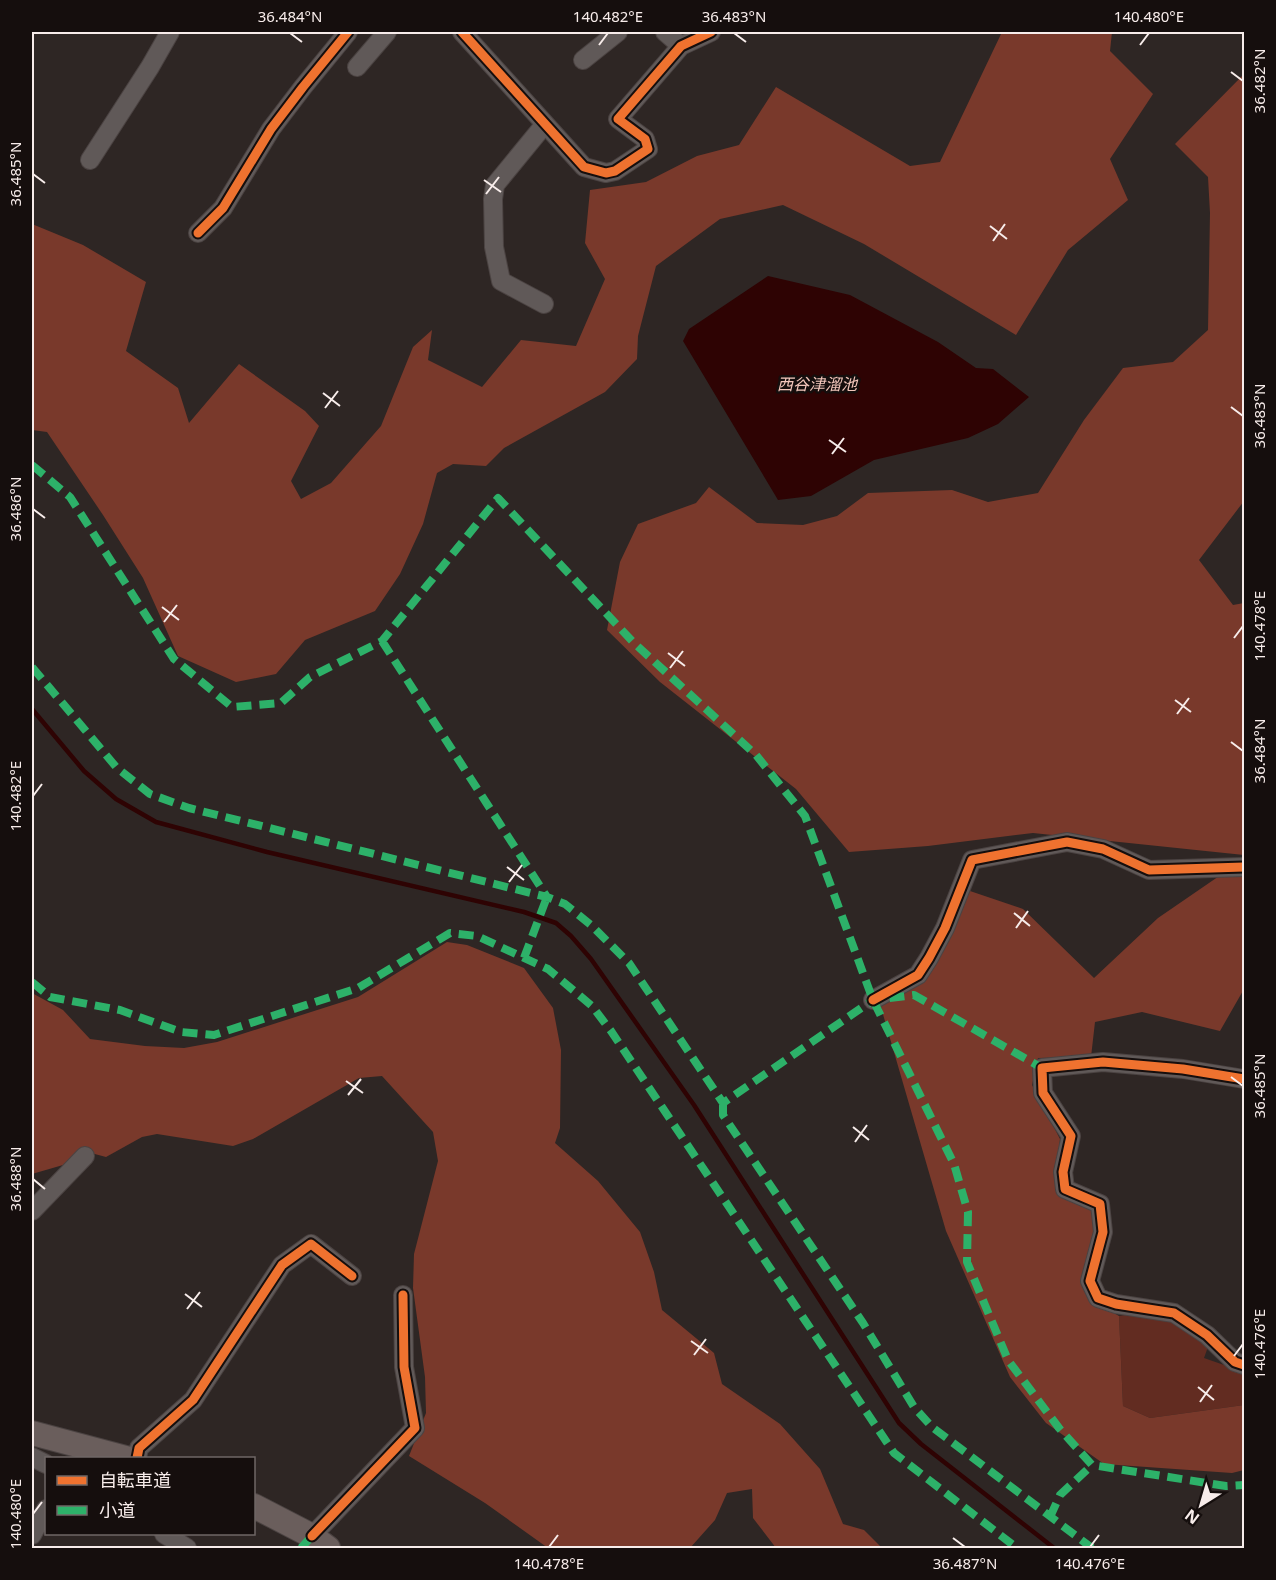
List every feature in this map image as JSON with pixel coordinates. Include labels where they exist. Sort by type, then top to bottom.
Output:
[{"type":"main road","points":[[32,1433],[122,1457]]},
{"type":"main road","points":[[255,1507],[320,1542]]},
{"type":"street","points":[[90,160],[170,32]]},
{"type":"street","points":[[198,233],[223,207],[271,129],[348,32]]},
{"type":"street","points":[[357,67],[387,32]]},
{"type":"street","points":[[462,32],[584,167],[606,173],[615,171],[648,150],[645,139],[618,119],[681,46],[711,32]]},
{"type":"street","points":[[582,60],[618,32]]},
{"type":"street","points":[[665,32],[681,46]]},
{"type":"street","points":[[544,304],[501,281],[494,247],[493,199],[495,185],[545,124]]},
{"type":"street","points":[[873,1000],[918,975],[930,958],[945,928],[972,860],[1067,842],[1103,849],[1149,870],[1245,867]]},
{"type":"street","points":[[1245,1079],[1183,1069],[1103,1062],[1042,1068],[1043,1094],[1071,1136],[1063,1172],[1065,1190],[1100,1204],[1103,1232],[1090,1281],[1098,1298],[1116,1304],[1173,1313],[1207,1335],[1235,1362],[1245,1365]]},
{"type":"street","points":[[32,1211],[85,1156]]},
{"type":"street","points":[[136,1457],[140,1448],[193,1400],[282,1265],[311,1244],[352,1276]]},
{"type":"street","points":[[320,1542],[416,1428],[404,1366],[403,1295]]},
{"type":"street","points":[[32,1535],[45,1511]]},
{"type":"street","points":[[167,1535],[187,1548]]},
{"type":"shaded area","points":[[1002,32],[1112,32],[1110,51],[1153,94],[1110,159],[1128,200],[1068,250],[1016,335],[864,244],[783,205],[720,219],[656,266],[638,336],[637,359],[605,392],[504,448],[486,466],[453,464],[437,473],[423,524],[400,574],[375,611],[305,640],[276,674],[236,682],[178,656],[143,578],[103,515],[47,432],[32,430],[32,224],[83,245],[146,282],[126,351],[178,388],[189,423],[239,364],[305,411],[319,426],[291,481],[301,499],[331,483],[381,426],[413,347],[432,330],[428,360],[482,387],[521,340],[576,346],[605,279],[585,243],[590,190],[646,182],[697,156],[739,145],[776,87],[910,166],[940,162]]},
{"type":"shaded area","points":[[1244,74],[1244,501],[1199,560],[1233,605],[1244,603],[1244,855],[1033,833],[928,846],[849,852],[796,789],[660,682],[607,630],[620,562],[638,524],[696,503],[709,487],[757,523],[803,525],[837,516],[868,493],[952,490],[988,502],[1038,493],[1084,420],[1123,368],[1173,362],[1208,330],[1210,213],[1208,177],[1175,144]]},
{"type":"shaded area","points":[[1225,872],[1244,872],[1244,989],[1220,1031],[1142,1012],[1095,1022],[1091,1057],[1038,1058],[1032,1085],[1060,1139],[1055,1190],[1091,1209],[1097,1230],[1088,1298],[1119,1316],[1123,1406],[1150,1418],[1244,1405],[1244,1470],[1232,1473],[1104,1464],[1046,1423],[1010,1377],[946,1231],[880,1004],[924,976],[970,891],[1023,909],[1094,978],[1158,918]]},
{"type":"shaded area","points":[[447,942],[467,945],[524,968],[553,1008],[561,1050],[560,1128],[555,1143],[598,1181],[640,1232],[654,1272],[662,1310],[714,1353],[722,1384],[780,1424],[820,1469],[843,1524],[864,1530],[882,1548],[776,1548],[753,1518],[752,1489],[727,1493],[715,1520],[690,1548],[548,1548],[485,1503],[409,1456],[426,1413],[425,1377],[413,1288],[414,1254],[438,1161],[433,1132],[382,1076],[359,1078],[253,1139],[233,1146],[157,1134],[142,1137],[106,1157],[91,1153],[63,1165],[32,1174],[32,993],[63,1010],[90,1039],[184,1048],[217,1042],[358,997]]},
{"type":"shaded area","points":[[1142,1312],[1171,1319],[1209,1344],[1204,1358],[1244,1372],[1244,1405],[1150,1418],[1123,1406],[1119,1316]]},
{"type":"water","name":"西谷津溜池","points":[[768,276],[850,295],[938,342],[976,368],[993,369],[1029,397],[998,424],[968,438],[874,460],[811,496],[778,500],[683,341],[689,329]]},
{"type":"waterway","points":[[32,709],[84,771],[116,799],[156,822],[267,852],[524,912],[556,923],[591,959],[694,1105],[899,1423],[921,1444],[1054,1548]]},
{"type":"marked path","points":[[32,465],[70,497],[174,659],[232,707],[281,703],[310,677],[382,641],[498,498],[633,642],[756,755],[805,816],[873,1000],[954,1164],[968,1212],[967,1262],[1008,1360],[1059,1428],[1092,1465],[1226,1486],[1244,1485]]},
{"type":"marked path","points":[[382,641],[547,897]]},
{"type":"marked path","points":[[32,667],[117,768],[150,794],[189,808],[547,897],[565,904],[591,925],[629,963],[723,1103],[873,1000],[914,995],[1042,1068]]},
{"type":"marked path","points":[[524,958],[547,897]]},
{"type":"marked path","points":[[32,982],[50,997],[120,1010],[181,1032],[214,1035],[358,988],[450,933],[477,936],[548,969],[592,1006],[611,1031],[894,1453],[1017,1548]]},
{"type":"marked path","points":[[723,1103],[723,1115],[863,1323],[914,1407],[932,1427],[1092,1548]]},
{"type":"marked path","points":[[1050,1517],[1060,1495],[1092,1465]]},
{"type":"marked path","points":[[301,1548],[312,1536]]},
{"type":"cycle path","points":[[198,233],[223,208],[271,129],[348,32]]},
{"type":"cycle path","points":[[462,32],[584,167],[606,173],[615,171],[648,149],[645,139],[618,119],[681,46],[711,32]]},
{"type":"cycle path","points":[[873,1000],[918,975],[945,928],[972,860],[1067,842],[1103,849],[1149,870],[1244,867]]},
{"type":"cycle path","points":[[1244,1079],[1183,1069],[1103,1062],[1042,1068],[1043,1093],[1071,1136],[1063,1172],[1065,1189],[1100,1204],[1103,1232],[1090,1281],[1098,1298],[1116,1304],[1174,1313],[1207,1335],[1235,1362],[1244,1365]]},
{"type":"cycle path","points":[[137,1457],[139,1448],[193,1400],[282,1265],[311,1244],[352,1276]]},
{"type":"cycle path","points":[[312,1536],[415,1428],[404,1367],[403,1295]]}]
